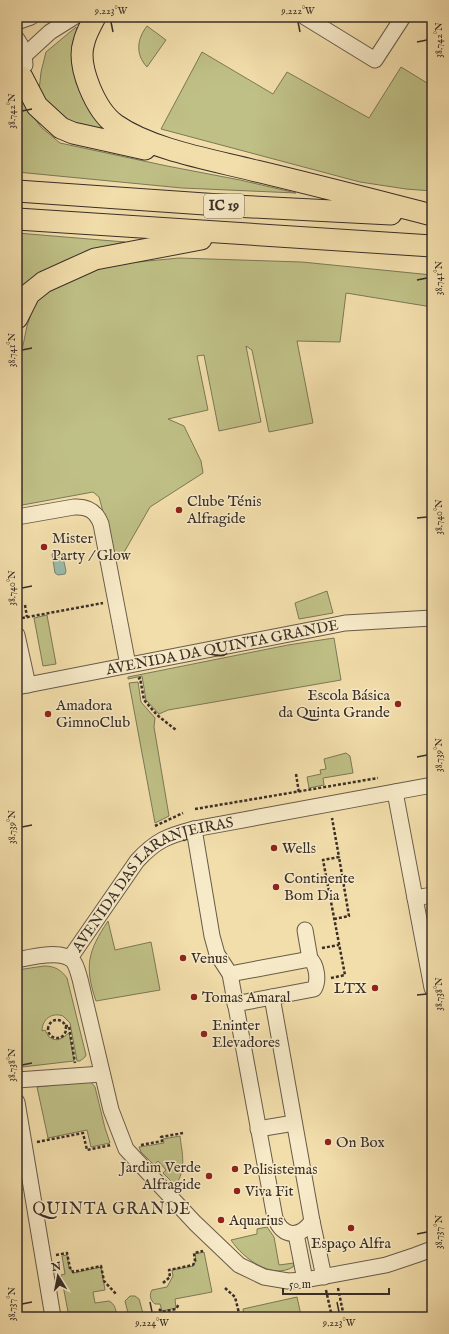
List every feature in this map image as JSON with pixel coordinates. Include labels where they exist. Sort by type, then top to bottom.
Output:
[{"type":"highway","points":[[95,17],[84,43],[82,60],[85,75],[93,96],[115,124],[138,138],[184,153],[432,215]]},
{"type":"highway","points":[[19,80],[36,106],[61,128],[73,133],[148,150],[184,153]]},
{"type":"highway","name":"IC 19","points":[[17,191],[234,206],[432,215]]},
{"type":"highway","name":"IC 19","points":[[17,219],[426,247]]},
{"type":"highway","points":[[17,318],[29,294],[44,282],[95,259],[232,233]]},
{"type":"street","points":[[17,22],[30,17]]},
{"type":"street","points":[[25,55],[50,32],[74,17]]},
{"type":"street","points":[[306,17],[375,60],[403,17]]},
{"type":"street","points":[[17,39],[21,44],[25,55],[25,66],[19,80]]},
{"type":"street","points":[[17,517],[82,506],[93,511],[98,516],[101,524],[128,665]]},
{"type":"street","name":"AVENIDA DA QUINTA GRANDE","points":[[22,686],[342,624],[431,617]]},
{"type":"street","points":[[17,635],[22,686]]},
{"type":"street","name":"AVENIDA DAS LARANJEIRAS","points":[[432,785],[194,829],[159,841],[147,850],[137,861],[70,958],[77,969],[111,1110],[123,1143],[131,1155],[195,1223],[239,1265],[264,1277],[288,1281],[305,1280],[386,1265],[416,1256],[432,1249]]},
{"type":"street","points":[[395,792],[432,988]]},
{"type":"street","points":[[194,829],[212,936],[218,954],[230,974],[275,1218],[282,1230],[288,1233],[296,1234],[302,1232],[312,1221]]},
{"type":"street","points":[[415,898],[432,895]]},
{"type":"street","points":[[235,1004],[314,989],[317,984],[317,980],[314,963],[310,959],[304,930]]},
{"type":"street","points":[[17,960],[52,954],[70,958]]},
{"type":"street","points":[[230,974],[310,959]]},
{"type":"street","points":[[272,997],[312,1221],[324,1277]]},
{"type":"street","points":[[17,1080],[102,1074]]},
{"type":"street","points":[[17,1102],[23,1170],[43,1257],[53,1317]]},
{"type":"street","points":[[258,1130],[294,1123]]},
{"type":"street","points":[[296,1234],[305,1280]]},
{"type":"path","points":[[17,619],[116,601]]},
{"type":"path","points":[[25,605],[28,617]]},
{"type":"path","points":[[140,678],[144,700],[157,715],[176,730]]},
{"type":"path","points":[[296,774],[299,792]]},
{"type":"path","points":[[195,810],[378,778]]},
{"type":"path","points":[[329,804],[349,916],[334,919]]},
{"type":"path","points":[[155,826],[183,813]]},
{"type":"path","points":[[317,980],[345,975],[323,860],[339,857]]},
{"type":"path","points":[[65,1026],[65,1033],[61,1037],[52,1036],[48,1032],[50,1023],[55,1020],[61,1021],[65,1026],[69,1026],[78,1075]]},
{"type":"path","points":[[49,1139],[83,1133],[87,1150],[123,1143],[138,1145],[162,1141],[161,1137],[183,1133]]},
{"type":"path","points":[[163,1283],[170,1277],[169,1270],[193,1265],[195,1261],[194,1253],[198,1252]]},
{"type":"path","points":[[43,1257],[67,1253],[70,1268],[73,1272],[101,1266],[104,1281],[116,1294]]},
{"type":"path","points":[[324,1277],[332,1317]]},
{"type":"path","points":[[225,1288],[236,1297],[240,1317]]},
{"type":"path","points":[[159,1309],[162,1312],[176,1309],[179,1304]]},
{"type":"path","points":[[342,1305],[344,1317]]},
{"type":"green space","points":[[147,26],[166,40],[147,67],[139,52],[139,41]]},
{"type":"green space","points":[[76,27],[105,125],[96,132],[78,126],[61,116],[43,99],[39,91],[41,72],[46,52]]},
{"type":"green space","points":[[202,52],[273,94],[287,72],[369,118],[401,67],[432,86],[432,191],[406,189],[360,182],[161,129]]},
{"type":"green space","points":[[21,100],[41,127],[60,143],[296,193],[182,188],[17,172],[17,104]]},
{"type":"green space","points":[[17,233],[125,242],[86,252],[58,264],[33,281],[17,295]]},
{"type":"green space","points":[[179,258],[302,262],[432,275],[432,307],[346,293],[340,342],[297,341],[313,423],[269,432],[252,350],[246,346],[261,422],[219,431],[204,355],[197,356],[208,410],[168,419],[184,426],[201,461],[203,473],[150,507],[123,554],[116,559],[99,497],[93,492],[17,506],[17,361],[20,360],[27,326],[35,303],[48,291],[95,270],[127,263]]},
{"type":"green space","points":[[327,591],[333,613],[299,619],[295,603]]},
{"type":"green space","points":[[47,615],[56,664],[43,666],[34,618]]},
{"type":"green space","points":[[334,638],[341,680],[168,710],[159,714],[146,700],[142,676],[128,679],[128,677],[288,645]]},
{"type":"green space","points":[[138,682],[141,702],[155,718],[154,727],[169,816],[155,823],[129,683]]},
{"type":"green space","points":[[346,753],[350,756],[353,773],[323,778],[324,785],[309,788],[307,777],[321,774],[320,770],[326,769],[324,759]]},
{"type":"green space","points":[[108,921],[115,950],[151,942],[160,990],[96,1001],[90,978],[90,959],[96,941]]},
{"type":"green space","points":[[44,966],[57,969],[67,978],[86,1055],[80,1061],[77,1061],[70,1023],[63,1016],[55,1015],[46,1020],[42,1027],[42,1031],[45,1030],[49,1037],[55,1040],[64,1037],[69,1033],[74,1061],[22,1067],[17,1058],[17,970]]},
{"type":"green space","points":[[90,1081],[95,1087],[110,1143],[91,1147],[87,1130],[48,1138],[37,1087]]},
{"type":"green space","points":[[180,1136],[183,1162],[179,1180],[175,1185],[163,1173],[166,1170],[158,1161],[154,1165],[141,1152],[139,1147],[164,1143],[163,1139]]},
{"type":"green space","points":[[267,1227],[274,1237],[279,1265],[294,1263],[293,1267],[276,1271],[267,1269],[250,1260],[231,1240],[257,1234],[257,1229]]},
{"type":"green space","points":[[204,1252],[212,1292],[175,1299],[176,1308],[162,1311],[160,1304],[155,1304],[150,1297],[152,1290],[167,1287],[173,1276],[172,1270],[193,1266],[196,1261],[195,1254]]},
{"type":"green space","points":[[67,1255],[69,1268],[73,1273],[101,1267],[105,1290],[93,1292],[95,1303],[111,1302],[115,1308],[117,1317],[69,1317],[61,1275],[65,1274],[62,1256]]},
{"type":"green space","points":[[130,1296],[135,1296],[139,1299],[144,1317],[129,1317],[125,1301]]},
{"type":"green space","points":[[297,1297],[301,1315],[293,1317],[244,1317],[243,1309]]},
{"type":"shaded area","points":[[59,551],[62,553],[66,571],[65,574],[58,575],[55,573],[52,554]]},
{"type":"place","name":"Clube Ténis Alfragide","points":[[179,510]]},
{"type":"place","name":"Mister Party / Glow","points":[[44,547]]},
{"type":"place","name":"Escola Básica da Quinta Grande","points":[[398,704]]},
{"type":"place","name":"Amadora GimnoClub","points":[[48,714]]},
{"type":"place","name":"Wells","points":[[274,848]]},
{"type":"place","name":"Continente Bom Dia","points":[[276,887]]},
{"type":"place","name":"Venus","points":[[183,958]]},
{"type":"place","name":"LTX","points":[[375,988]]},
{"type":"place","name":"Tomas Amaral","points":[[194,997]]},
{"type":"place","name":"Eninter Elevadores","points":[[204,1034]]},
{"type":"place","name":"On Box","points":[[328,1142]]},
{"type":"place","name":"Polisistemas","points":[[235,1169]]},
{"type":"place","name":"Jardim Verde Alfragide","points":[[209,1176]]},
{"type":"place","name":"Viva Fit","points":[[237,1191]]},
{"type":"place","name":"Aquarius","points":[[221,1220]]},
{"type":"place","name":"Espaço Alfra","points":[[351,1228]]},
{"type":"district","name":"QUINTA GRANDE","points":[[112,1210]]}]
